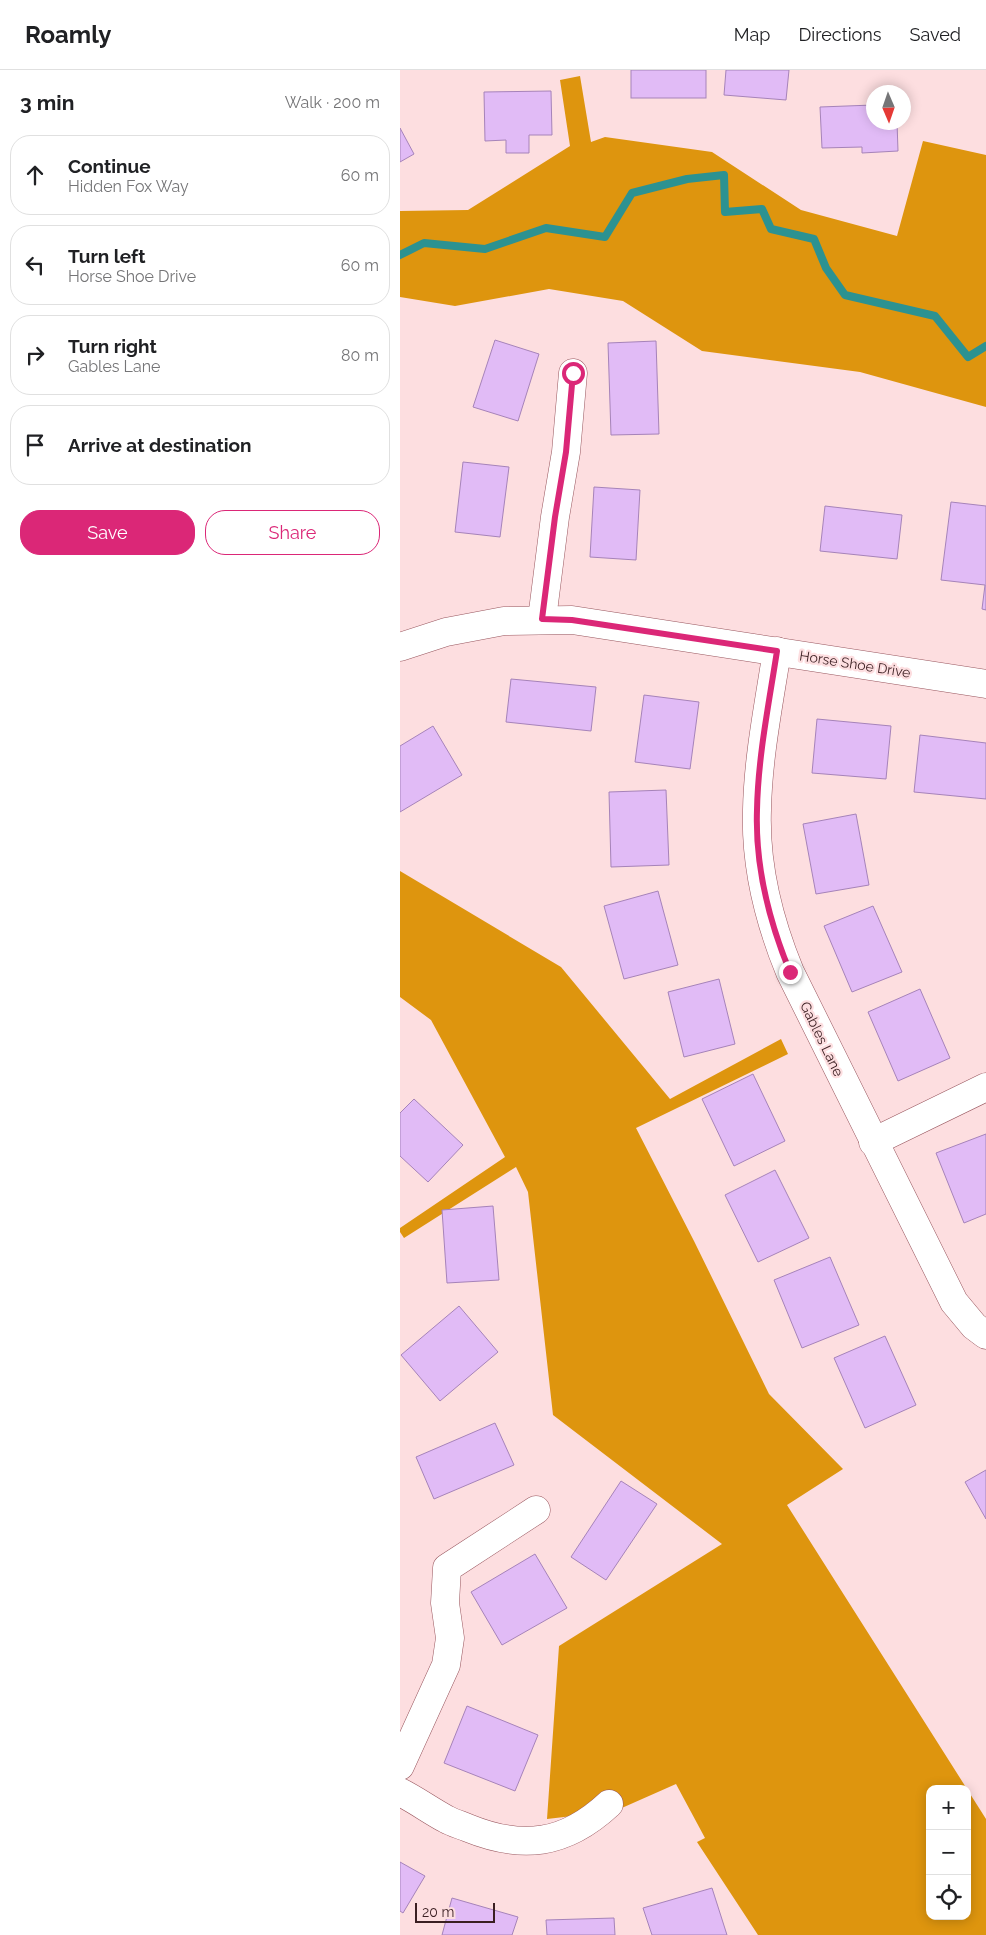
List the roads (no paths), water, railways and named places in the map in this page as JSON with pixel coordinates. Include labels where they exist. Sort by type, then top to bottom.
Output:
[{"type":"street","points":[[542,619],[555,517],[566,452],[573,373]]},
{"type":"street","name":"Horse Shoe Drive","points":[[400,647],[446,632],[504,621],[572,620],[986,684]]},
{"type":"street","name":"Gables Lane","points":[[777,651],[759,778],[757,810],[758,855],[778,943],[790,972],[873,1142],[954,1302],[974,1326],[986,1335]]},
{"type":"street","points":[[873,1142],[986,1087]]},
{"type":"street","points":[[400,1766],[446,1665],[450,1638],[445,1603],[447,1568],[536,1510]]},
{"type":"street","points":[[400,1792],[448,1820],[485,1835],[514,1841],[544,1840],[572,1831],[595,1817],[609,1804]]},
{"type":"waterway","points":[[400,255],[424,243],[485,249],[546,228],[605,237],[632,193],[687,179],[724,175],[725,212],[762,209],[771,229],[814,239],[826,268],[845,295],[935,316],[968,357],[986,346]]}]
